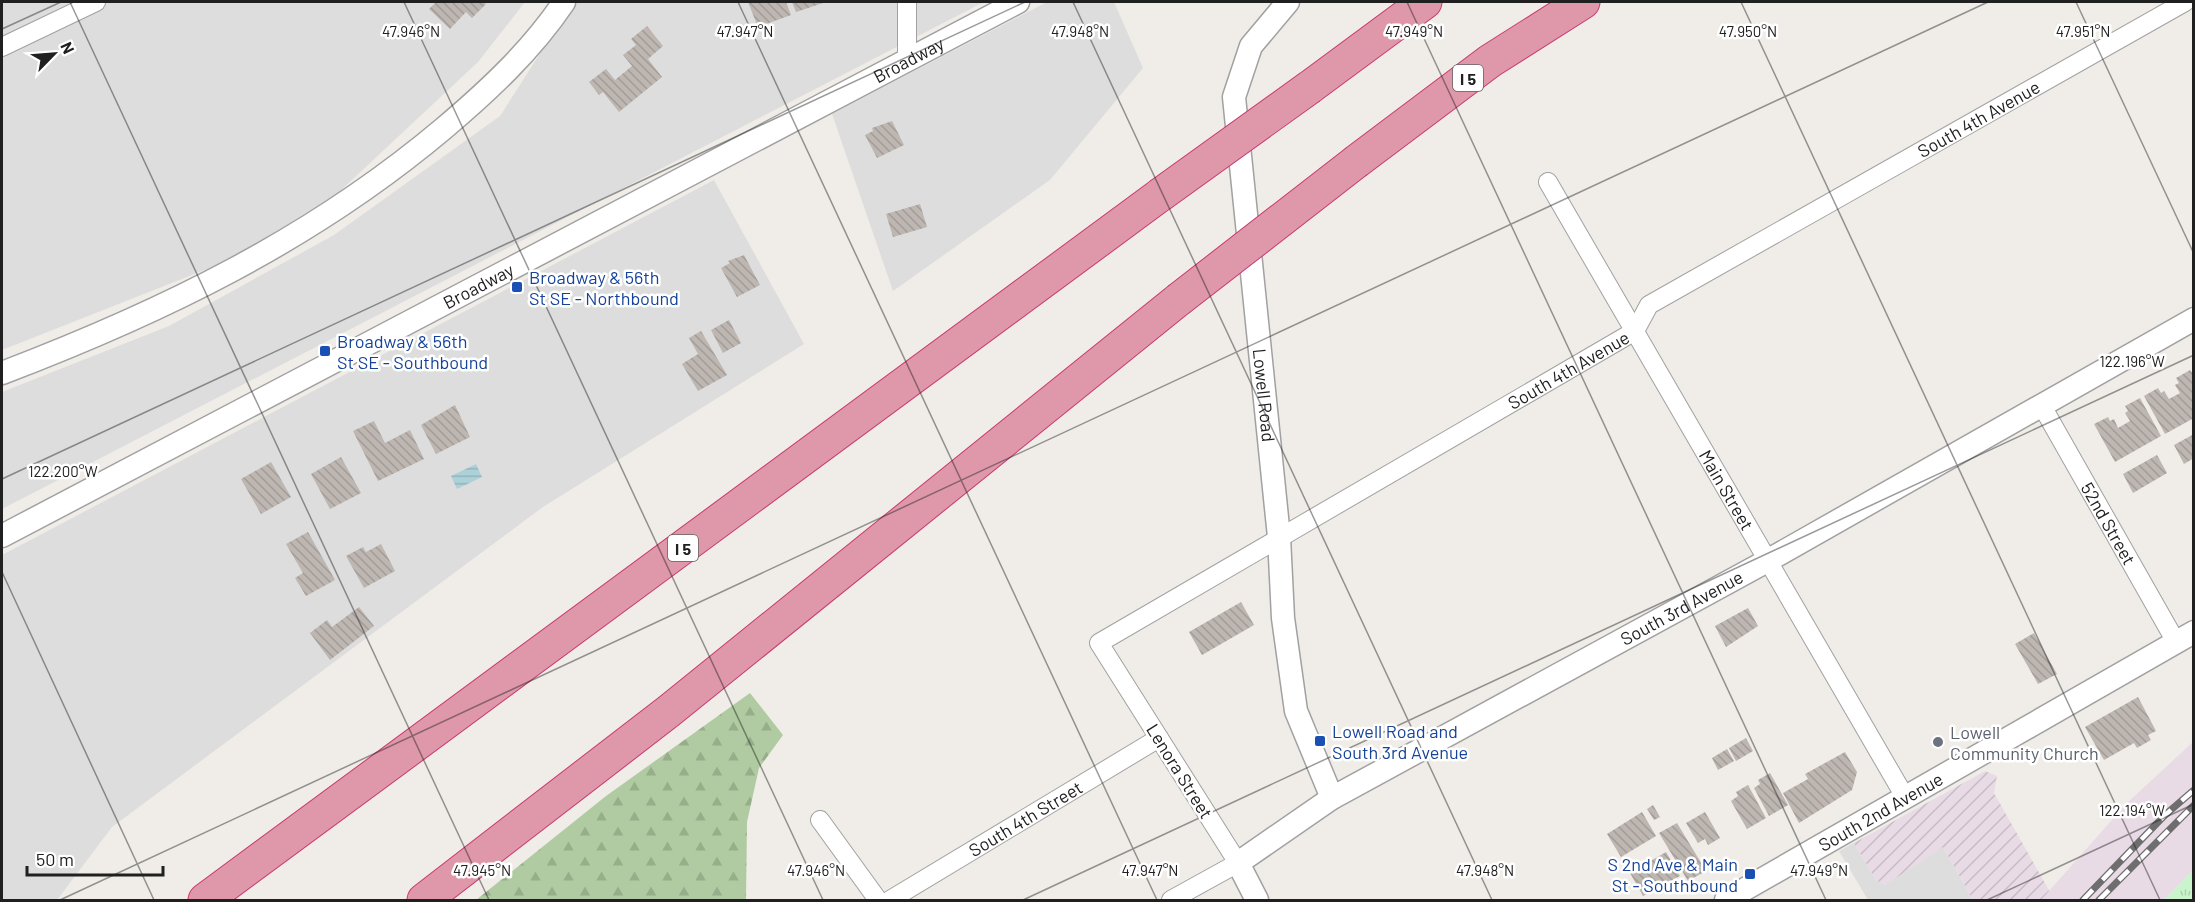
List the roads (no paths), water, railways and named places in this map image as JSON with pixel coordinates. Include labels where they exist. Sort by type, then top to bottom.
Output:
[{"type":"highway","name":"I 5","points":[[206,900],[1425,2]]},
{"type":"highway","name":"I 5","points":[[424,900],[669,711],[1178,300],[1490,61],[1583,2]]},
{"type":"street","points":[[2,47],[96,2]]},
{"type":"street","points":[[3,367],[182,298],[260,257],[334,212],[430,140],[479,99],[528,50],[564,2]]},
{"type":"street","points":[[907,2],[907,58]]},
{"type":"street","name":"Broadway","points":[[2,536],[907,58],[1018,2]]},
{"type":"street","name":"Lowell Road","points":[[1288,2],[1251,45],[1234,97],[1279,537],[1283,618],[1296,711],[1332,798]]},
{"type":"street","name":"South 4th Avenue","points":[[1100,643],[1635,331],[1649,304],[2185,2]]},
{"type":"street","name":"Main Street","points":[[1548,182],[1905,797]]},
{"type":"street","name":"South 3rd Avenue","points":[[1172,900],[1238,863],[1332,798],[1767,561],[2193,319]]},
{"type":"street","name":"52nd Street","points":[[2042,406],[2185,637]]},
{"type":"street","name":"South 2nd Avenue","points":[[1726,900],[2185,637]]},
{"type":"street","name":"Lenora Street","points":[[1100,643],[1238,863],[1257,900]]},
{"type":"street","name":"South 4th Street","points":[[890,900],[1160,738]]},
{"type":"street","points":[[820,820],[878,900]]},
{"type":"water","points":[[476,464],[482,477],[457,489],[451,476]]},
{"type":"railway","points":[[2083,900],[2165,815],[2194,790]]},
{"type":"railway","points":[[2099,900],[2194,805]]},
{"type":"place","name":"Broadway & 56th St SE - Northbound","points":[[517,287]]},
{"type":"place","name":"Broadway & 56th St SE - Southbound","points":[[325,351]]},
{"type":"place","name":"Lowell Road and South 3rd Avenue","points":[[1320,741]]},
{"type":"place","name":"Lowell Community Church","points":[[1938,742]]},
{"type":"place","name":"S 2nd Ave & Main St - Southbound","points":[[1750,874]]}]
